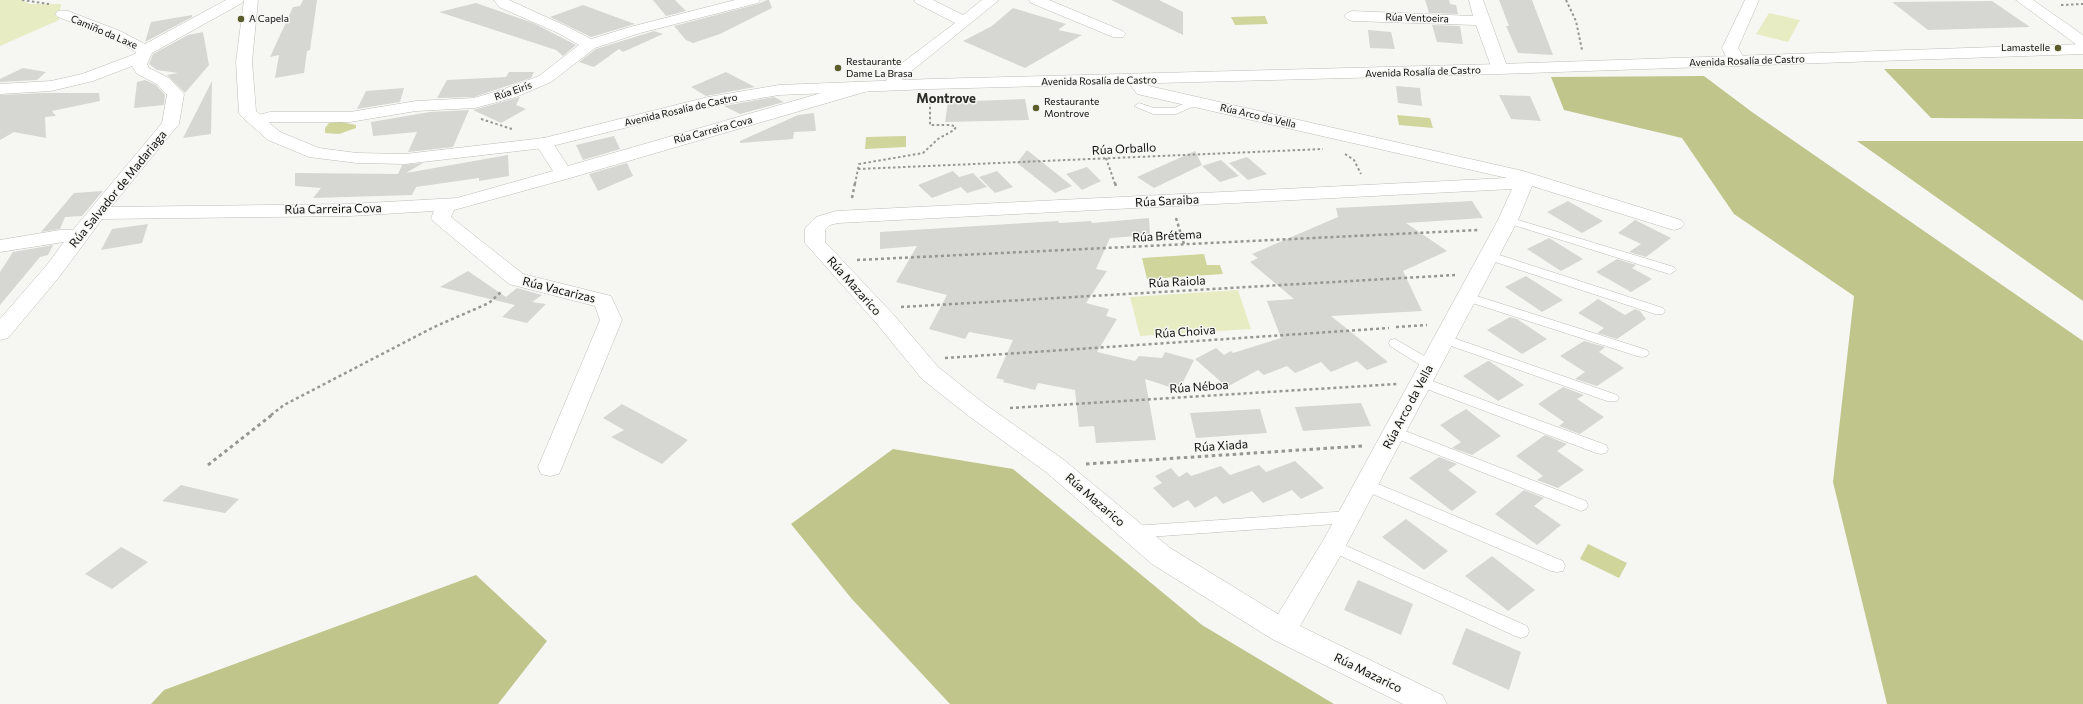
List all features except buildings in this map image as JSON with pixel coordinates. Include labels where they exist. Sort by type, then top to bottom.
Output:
[{"type":"street","points":[[0,89],[51,86],[80,79],[143,54],[237,0]]},
{"type":"street","name":"Avenida Rosalía de Castro","points":[[251,0],[244,62],[248,113],[274,136],[315,153],[357,158],[405,159],[544,142],[708,102],[779,90],[893,85],[1135,80],[1500,69],[2083,49]]},
{"type":"street","points":[[501,0],[504,4],[563,30],[589,45]]},
{"type":"street","name":"Rúa Eirís","points":[[257,121],[270,117],[350,117],[416,106],[475,102],[488,99],[510,93],[545,79],[589,45],[635,30],[753,0]]},
{"type":"street","points":[[921,0],[965,22]]},
{"type":"street","points":[[893,85],[895,76],[965,22],[977,10],[992,0]]},
{"type":"street","points":[[1036,0],[1118,34]]},
{"type":"street","points":[[1476,0],[1482,21],[1500,69]]},
{"type":"street","points":[[1738,61],[1733,56],[1730,48],[1752,0]]},
{"type":"street","points":[[2023,0],[2083,42]]},
{"type":"street","name":"Camiño da Laxe","points":[[63,14],[115,34],[143,54]]},
{"type":"street","name":"Rúa Ventoeira","points":[[1352,16],[1482,21]]},
{"type":"street","name":"Rúa Salvador de Madariaga","points":[[0,333],[53,271],[98,212],[170,124],[176,94],[163,81],[144,71],[139,64],[143,54]]},
{"type":"street","name":"Rúa Arco da Vella","points":[[1135,80],[1143,90],[1525,180],[1674,224]]},
{"type":"street","name":"Rúa Carreira Cova","points":[[98,212],[350,210],[458,204],[862,87]]},
{"type":"street","points":[[544,142],[564,174]]},
{"type":"street","name":"Rúa Arco da Vella","points":[[1282,631],[1333,546],[1468,297],[1505,225],[1525,180]]},
{"type":"street","name":"Rúa Saraiba","points":[[815,229],[823,221],[836,217],[1369,190],[1525,180]]},
{"type":"street","name":"Rúa Vacarizas","points":[[446,205],[441,218],[516,279],[604,301],[611,320],[550,468]]},
{"type":"street","name":"Rúa Mazarico","points":[[815,229],[816,243],[875,308],[930,373],[1055,466],[1161,556],[1282,631],[1432,704]]},
{"type":"street","points":[[0,246],[60,236],[79,236]]},
{"type":"lane","points":[[1140,106],[1153,111],[1166,112],[1176,111],[1196,102]]},
{"type":"lane","points":[[1505,225],[1670,270]]},
{"type":"lane","points":[[1485,265],[1659,311]]},
{"type":"lane","points":[[1468,297],[1642,353]]},
{"type":"lane","points":[[1449,331],[1612,398]]},
{"type":"lane","points":[[1396,342],[1426,374],[1601,449]]},
{"type":"lane","points":[[1391,438],[1581,505]]},
{"type":"lane","points":[[1366,485],[1557,566]]},
{"type":"lane","points":[[1132,532],[1349,517]]},
{"type":"lane","points":[[1333,546],[1521,631]]},
{"type":"path","points":[[22,0],[53,4],[63,14]]},
{"type":"path","points":[[1566,0],[1576,21],[1586,66]]},
{"type":"path","points":[[488,99],[478,118],[522,132],[544,142]]},
{"type":"path","points":[[836,217],[852,200],[859,164],[923,153],[938,139],[954,130],[956,127],[951,125],[930,125],[930,102]]},
{"type":"path","name":"Rúa Orballo","points":[[858,169],[1324,149]]},
{"type":"path","points":[[1341,152],[1354,160],[1369,190]]},
{"type":"path","points":[[1106,158],[1121,203]]},
{"type":"path","points":[[1171,200],[1184,244]]},
{"type":"path","name":"Rúa Brétema","points":[[832,261],[1184,244],[1505,225]]},
{"type":"path","name":"Rúa Raiola","points":[[875,308],[1485,265]]},
{"type":"path","points":[[208,465],[284,405],[434,327],[489,303],[516,279]]},
{"type":"path","name":"Rúa Choiva","points":[[919,359],[1449,331]]},
{"type":"path","name":"Rúa Néboa","points":[[978,410],[1426,374]]},
{"type":"path","name":"Rúa Xiada","points":[[1055,466],[1391,438]]},
{"type":"shaded area","points":[[0,0],[22,0],[30,4],[61,4],[59,20],[0,46]]},
{"type":"shaded area","points":[[1769,13],[1800,20],[1788,42],[1756,34]]},
{"type":"shaded area","points":[[1265,16],[1268,24],[1235,25],[1231,17]]},
{"type":"shaded area","points":[[1884,69],[2083,69],[2083,119],[1931,118]]},
{"type":"shaded area","points":[[1704,76],[1752,112],[2083,341],[2083,704],[1887,704],[1833,482],[1854,296],[1734,214],[1682,138],[1564,110],[1551,77]]},
{"type":"shaded area","points":[[1397,115],[1430,118],[1433,128],[1399,125]]},
{"type":"shaded area","points":[[341,122],[356,125],[356,128],[339,134],[325,133],[325,128],[329,123]]},
{"type":"shaded area","points":[[906,136],[906,147],[865,149],[866,137]]},
{"type":"shaded area","points":[[1857,141],[2083,141],[2083,301]]},
{"type":"shaded area","points":[[1204,254],[1207,265],[1220,265],[1223,274],[1147,279],[1142,258]]},
{"type":"shaded area","points":[[1238,290],[1251,329],[1140,336],[1130,297]]},
{"type":"shaded area","points":[[893,449],[1013,469],[1202,625],[1334,704],[950,704],[851,598],[791,524]]},
{"type":"shaded area","points":[[1588,544],[1627,563],[1619,578],[1580,559]]},
{"type":"shaded area","points":[[476,575],[547,641],[498,704],[151,704],[164,690]]},
{"type":"place","name":"A Capela","points":[[241,19]]},
{"type":"place","name":"Lamastelle","points":[[2058,48]]},
{"type":"place","name":"Restaurante Dame La Brasa","points":[[838,68]]},
{"type":"place","name":"Restaurante Montrove","points":[[1036,108]]},
{"type":"district","name":"Montrove","points":[[946,99]]}]
